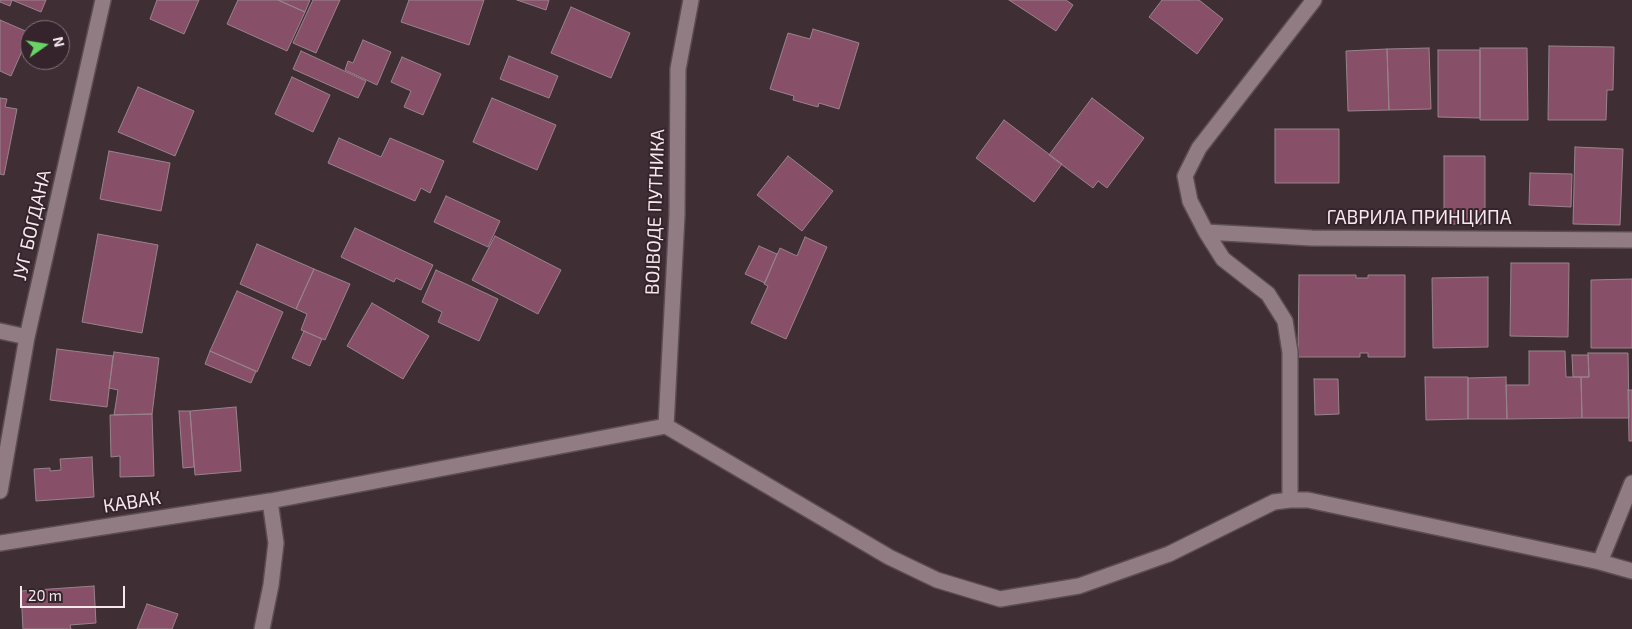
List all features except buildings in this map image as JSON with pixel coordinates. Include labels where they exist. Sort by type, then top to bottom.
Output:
[{"type":"street","name":"ЈУГ БОГДАНА","points":[[0,490],[27,337],[103,0]]},
{"type":"street","name":"ВОЈВОДЕ ПУТНИКА","points":[[666,426],[676,215],[678,69],[691,0]]},
{"type":"street","points":[[1290,500],[1290,352],[1285,322],[1268,294],[1223,259],[1190,201],[1185,176],[1199,148],[1314,0]]},
{"type":"street","name":"ГАВРИЛА ПРИНЦИПА","points":[[1206,232],[1312,238],[1632,240]]},
{"type":"street","points":[[0,331],[27,337]]},
{"type":"street","points":[[666,426],[889,557],[937,580],[1000,599],[1079,586],[1169,554],[1274,502],[1290,500],[1308,500],[1600,562],[1632,571]]},
{"type":"street","name":"КАВАК","points":[[0,543],[270,501],[666,426]]},
{"type":"street","points":[[1600,562],[1632,484]]},
{"type":"street","points":[[262,629],[271,585],[276,544],[270,501]]}]
